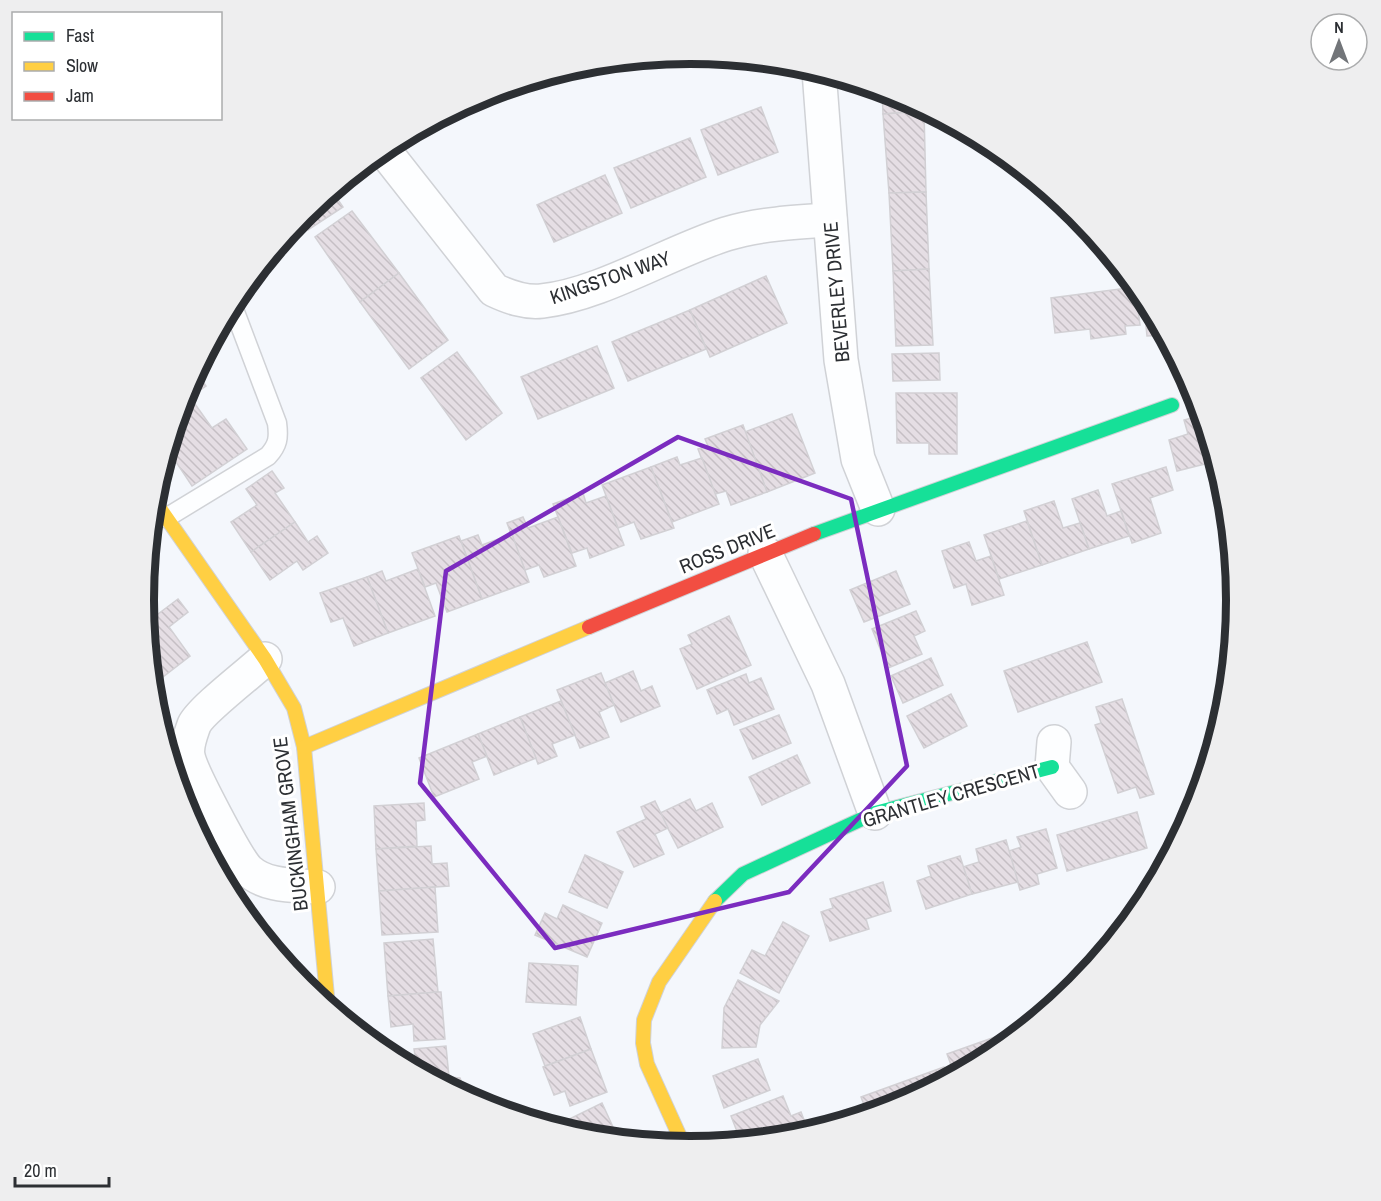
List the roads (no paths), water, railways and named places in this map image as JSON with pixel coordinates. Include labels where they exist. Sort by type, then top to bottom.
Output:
[{"type":"street","name":"BEVERLEY DRIVE","points":[[820,81],[841,360],[858,459],[878,509]]},
{"type":"street","name":"KINGSTON WAY","points":[[390,157],[494,290],[511,298],[541,301],[578,293],[727,234],[787,223],[830,220]]},
{"type":"street","name":"ROSS DRIVE","points":[[304,747],[765,553],[878,509],[1172,405]]},
{"type":"street","name":"BUCKINGHAM GROVE","points":[[162,512],[265,659],[294,708],[304,747],[327,994]]},
{"type":"street","points":[[765,553],[828,684],[875,813]]},
{"type":"street","points":[[265,659],[196,721],[190,737],[188,755],[199,786],[247,869],[262,879],[279,884],[318,887]]},
{"type":"street","name":"GRANTLEY CRESCENT","points":[[679,1136],[647,1064],[643,1043],[644,1020],[658,982],[714,902],[743,874],[875,813],[1058,767]]},
{"type":"lane","points":[[166,518],[268,456],[277,447],[279,437],[277,423],[237,316]]}]
